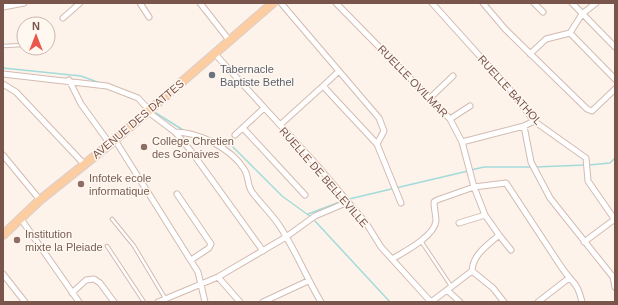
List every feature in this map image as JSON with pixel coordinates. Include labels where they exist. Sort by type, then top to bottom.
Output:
[{"type":"main road","name":"AVENUE DES DATTES","points":[[5,230],[21,219],[40,200],[112,142],[273,3]]},
{"type":"street","points":[[3,7],[24,3]]},
{"type":"street","points":[[63,18],[80,3]]},
{"type":"street","points":[[140,3],[150,17]]},
{"type":"street","points":[[200,3],[229,40]]},
{"type":"street","points":[[281,3],[382,122],[384,131],[377,144]]},
{"type":"street","name":"RUELLE OVILMAR","points":[[336,3],[450,119],[462,142],[470,166],[474,187],[485,215],[512,250]]},
{"type":"street","name":"RUELLE BATHOL","points":[[432,3],[512,92],[534,121],[586,158],[588,181],[615,219]]},
{"type":"street","points":[[483,3],[505,29],[530,54],[592,111],[615,89]]},
{"type":"street","points":[[534,3],[543,12]]},
{"type":"street","points":[[572,3],[615,47]]},
{"type":"street","points":[[530,54],[546,39],[570,34],[582,14],[596,3]]},
{"type":"street","points":[[570,34],[615,79]]},
{"type":"street","name":"RUELLE DE BELLEVILLE","points":[[215,54],[347,200],[366,223],[380,247],[431,302]]},
{"type":"street","points":[[280,125],[339,71]]},
{"type":"street","points":[[3,74],[69,80],[107,86],[138,98],[148,110],[174,132],[191,151],[263,251]]},
{"type":"street","points":[[430,97],[453,76]]},
{"type":"street","points":[[69,80],[81,104],[112,142],[191,260],[202,284],[205,302]]},
{"type":"street","points":[[3,84],[16,92],[84,164]]},
{"type":"street","points":[[323,86],[377,144],[391,182],[401,203]]},
{"type":"street","points":[[450,119],[470,106]]},
{"type":"street","points":[[235,136],[264,108]]},
{"type":"street","points":[[462,142],[524,126],[534,121]]},
{"type":"street","points":[[524,126],[531,162],[550,198],[613,277],[615,287]]},
{"type":"street","points":[[243,128],[305,195]]},
{"type":"street","points":[[174,132],[186,132],[212,142],[221,147],[239,162],[245,170],[251,191],[266,208],[286,237],[308,281],[321,302]]},
{"type":"street","points":[[3,155],[40,200]]},
{"type":"street","points":[[392,259],[421,241],[434,226],[436,221],[434,202],[474,187],[506,183],[570,278],[577,285],[582,302]]},
{"type":"street","points":[[177,194],[212,244],[209,248],[191,260]]},
{"type":"street","points":[[158,302],[218,278],[286,237],[316,216],[347,200]]},
{"type":"street","points":[[459,223],[485,215]]},
{"type":"street","points":[[21,219],[79,302]]},
{"type":"street","points":[[584,242],[615,219]]},
{"type":"street","points":[[431,302],[472,271],[473,261],[476,256],[499,235]]},
{"type":"street","points":[[472,271],[493,288],[504,302]]},
{"type":"street","points":[[3,274],[25,302]]},
{"type":"street","points":[[218,278],[240,302]]},
{"type":"street","points":[[538,302],[570,278]]},
{"type":"street","points":[[72,293],[86,280],[94,279],[100,284],[114,302]]},
{"type":"street","points":[[263,302],[308,281]]},
{"type":"street","points":[[449,288],[460,302]]},
{"type":"lane","points":[[3,46],[16,45]]},
{"type":"lane","points":[[112,219],[134,246],[165,298]]},
{"type":"lane","points":[[421,241],[449,288]]},
{"type":"lane","points":[[107,246],[144,302]]},
{"type":"waterway","points":[[3,68],[81,76],[100,83]]},
{"type":"waterway","points":[[156,113],[183,130]]},
{"type":"waterway","points":[[206,137],[228,142],[282,196],[311,217]]},
{"type":"waterway","points":[[589,165],[610,163],[615,158]]},
{"type":"waterway","points":[[535,167],[585,165]]},
{"type":"waterway","points":[[471,170],[484,167],[531,167]]},
{"type":"waterway","points":[[349,199],[468,171]]},
{"type":"waterway","points":[[308,214],[345,200]]},
{"type":"waterway","points":[[315,221],[390,302]]},
{"type":"place","name":"Tabernacle Baptiste Bethel","points":[[212,75]]},
{"type":"place","name":"College Chretien des Gonaives","points":[[144,147]]},
{"type":"place","name":"Infotek ecole informatique","points":[[81,184]]},
{"type":"place","name":"Institution mixte la Pleiade","points":[[17,240]]}]
